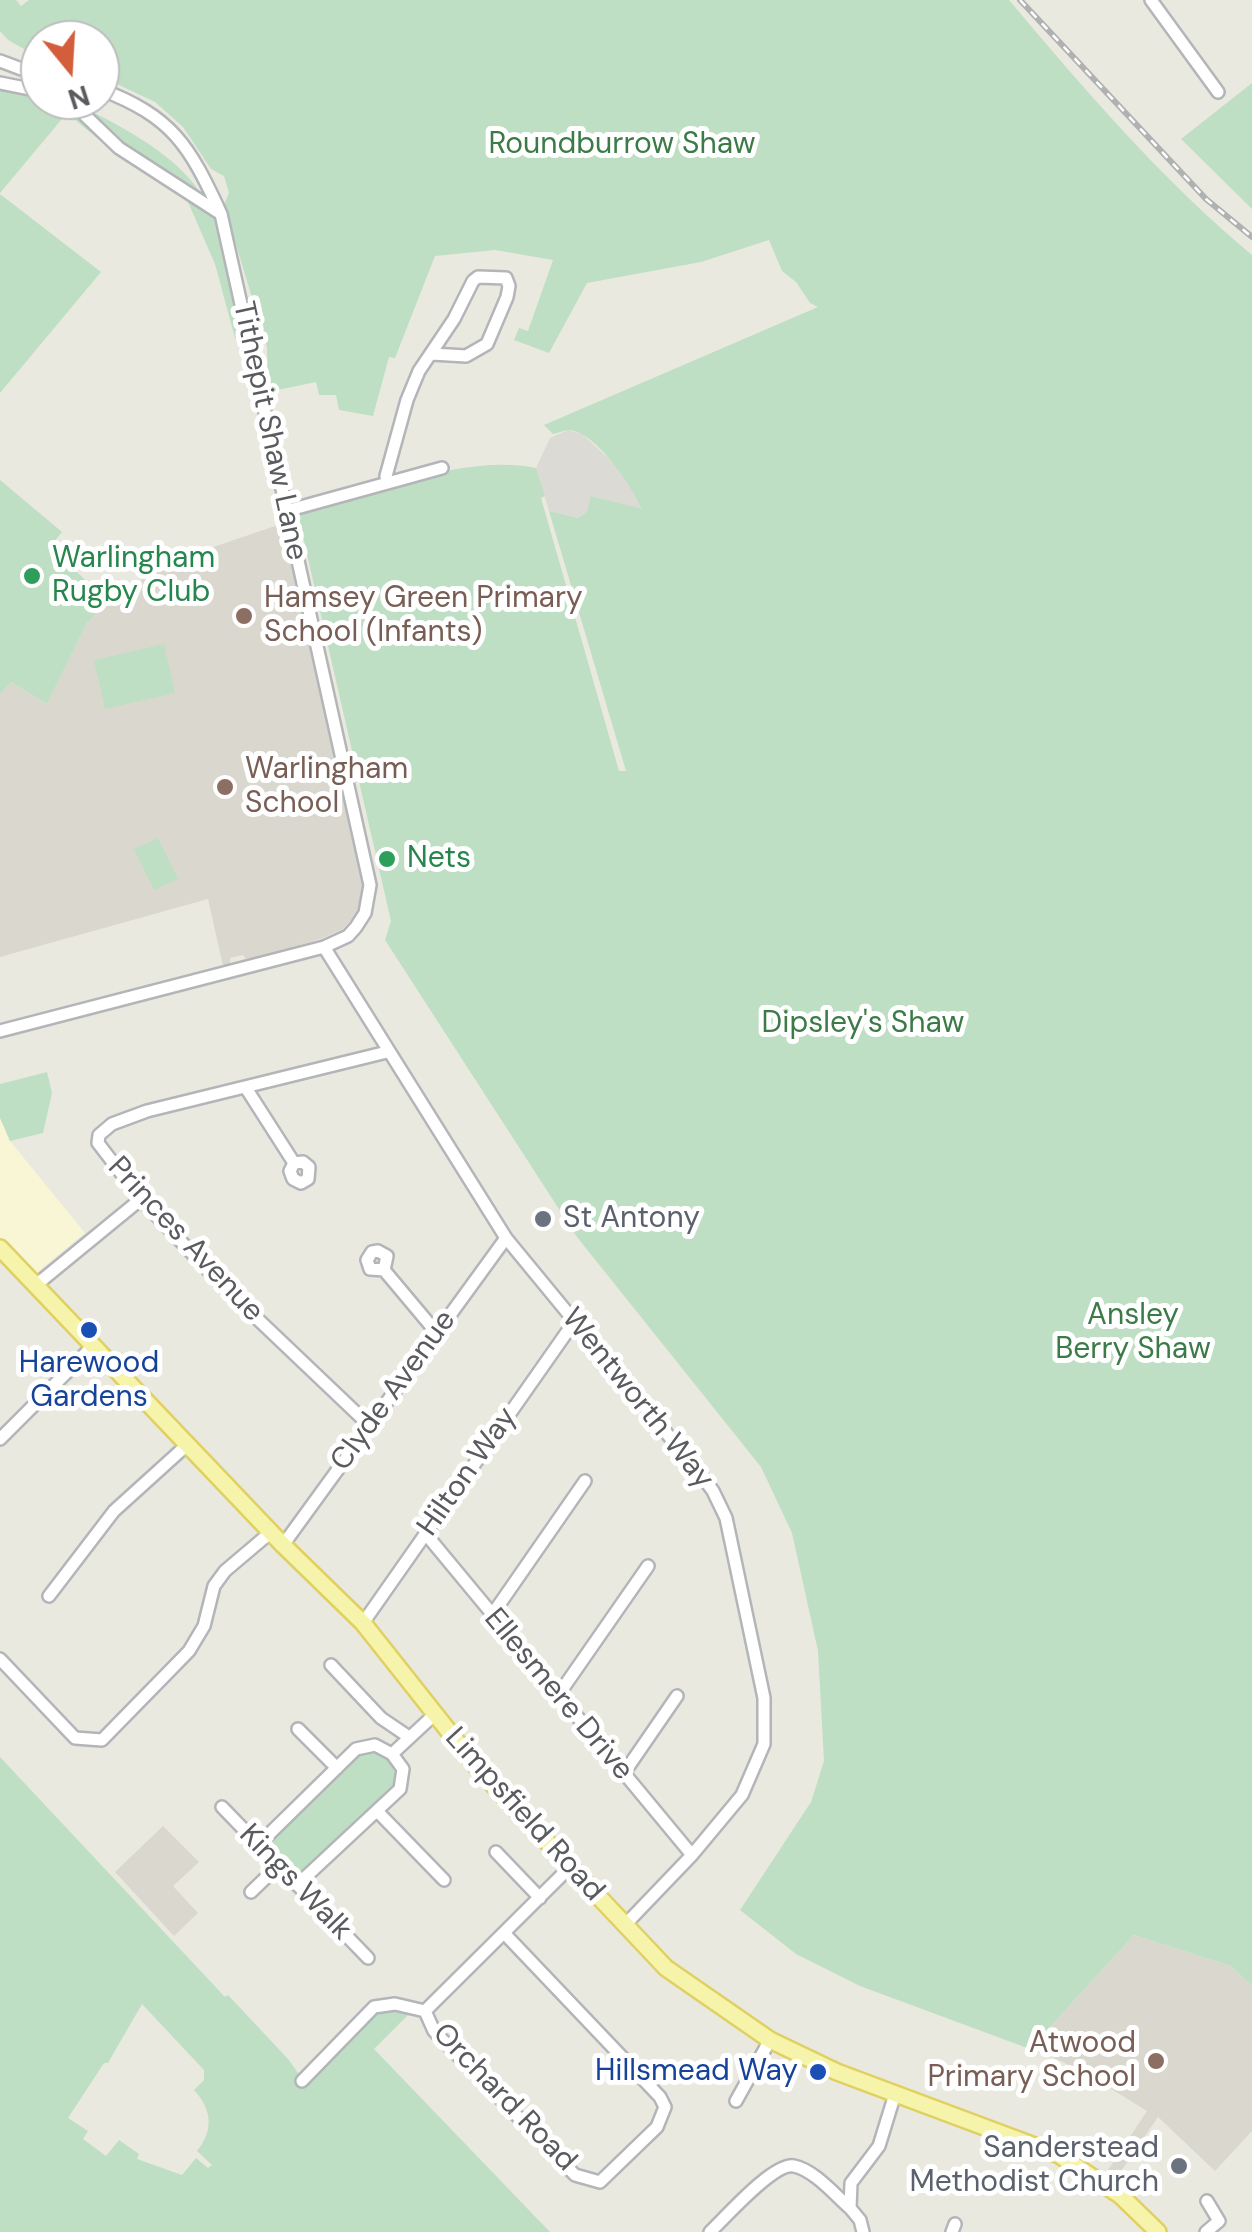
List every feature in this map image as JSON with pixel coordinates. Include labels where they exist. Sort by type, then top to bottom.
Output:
[{"type":"main road","name":"Limpsfield Road","points":[[2,1255],[36,1285],[283,1545],[363,1623],[480,1772],[666,1968],[770,2040],[838,2072],[1059,2155],[1105,2183],[1147,2228]]},
{"type":"street","points":[[1151,0],[1218,92]]},
{"type":"street","name":"Tithepit Shaw Lane","points":[[0,1031],[324,947],[348,936],[356,927],[365,913],[370,885],[221,214],[198,162],[175,134],[139,104],[120,97]]},
{"type":"street","points":[[93,120],[120,148],[221,214]]},
{"type":"street","points":[[387,483],[406,400],[419,370],[454,320],[472,280],[506,278],[510,286],[507,297],[487,344],[466,356],[432,354]]},
{"type":"street","points":[[286,510],[442,468]]},
{"type":"street","name":"Wentworth Way","points":[[324,947],[506,1238],[713,1491],[726,1518],[764,1698],[764,1744],[742,1794],[692,1855],[624,1926]]},
{"type":"street","name":"Princes Avenue","points":[[369,1424],[224,1287],[141,1199],[103,1154],[98,1135],[112,1124],[147,1111],[387,1052]]},
{"type":"street","points":[[246,1088],[294,1164]]},
{"type":"street","points":[[36,1285],[141,1199]]},
{"type":"street","name":"Clyde Avenue","points":[[283,1545],[506,1238]]},
{"type":"street","points":[[384,1270],[436,1332]]},
{"type":"street","name":"Hilton Way","points":[[363,1623],[574,1322]]},
{"type":"street","points":[[0,1439],[94,1345]]},
{"type":"street","points":[[48,1596],[114,1512],[188,1444]]},
{"type":"street","points":[[492,1615],[585,1482]]},
{"type":"street","points":[[0,1659],[75,1738],[102,1740],[189,1650],[204,1626],[214,1586],[225,1571],[271,1532]]},
{"type":"street","name":"Ellesmere Drive","points":[[425,1534],[692,1855]]},
{"type":"street","points":[[559,1694],[648,1566]]},
{"type":"street","points":[[338,1667],[381,1718],[409,1737]]},
{"type":"street","points":[[624,1773],[677,1696]]},
{"type":"street","points":[[392,1754],[435,1714]]},
{"type":"street","points":[[298,1729],[337,1768]]},
{"type":"street","points":[[258,1845],[356,1749],[375,1745],[392,1754],[402,1770],[400,1790],[297,1885]]},
{"type":"street","name":"Kings Walk","points":[[222,1807],[368,1958]]},
{"type":"street","points":[[378,1812],[444,1880]]},
{"type":"street","points":[[496,1852],[540,1898]]},
{"type":"street","points":[[251,1892],[278,1866]]},
{"type":"street","name":"Orchard Road","points":[[504,1933],[660,2097],[664,2107],[657,2127],[608,2177],[593,2182],[575,2175],[434,2031],[426,2011],[504,1933],[540,1898],[570,1867]]},
{"type":"street","points":[[302,2081],[374,2008],[395,2004],[426,2011]]},
{"type":"street","points":[[736,2101],[770,2040]]},
{"type":"street","points":[[850,2208],[852,2183],[879,2146],[895,2094]]},
{"type":"street","points":[[710,2232],[781,2167],[800,2167],[828,2189],[860,2220],[863,2232]]},
{"type":"street","points":[[828,2189],[852,2183]]},
{"type":"street","points":[[1206,2232],[1219,2221],[1207,2202]]},
{"type":"shaded area","points":[[568,430],[582,434],[617,466],[643,511],[592,496],[587,512],[576,518],[549,511],[536,468],[550,438]]},
{"type":"shaded area","name":"Warlingham School","points":[[284,523],[363,885],[359,911],[343,929],[320,939],[247,960],[243,955],[230,958],[230,965],[223,966],[208,899],[0,957],[0,694],[11,682],[47,704],[87,623],[108,601],[172,561]]},
{"type":"shaded area","points":[[0,1118],[10,1141],[85,1233],[35,1274],[0,1240]]},
{"type":"shaded area","points":[[163,1826],[199,1862],[173,1886],[198,1913],[174,1936],[115,1872]]},
{"type":"shaded area","name":"Atwood Primary School","points":[[1134,1935],[1231,1966],[1252,1986],[1252,2131],[1215,2171],[1158,2117],[1115,2180],[1106,2173],[1147,2111],[1087,2074],[1032,2047]]},
{"type":"green space","points":[[0,0],[16,0],[21,6],[29,0],[1009,0],[1155,165],[1252,255],[1252,1986],[1231,1966],[1134,1935],[1030,2049],[860,1986],[796,1954],[740,1910],[811,1802],[824,1761],[818,1651],[792,1533],[761,1467],[577,1237],[385,940],[391,921],[298,515],[448,471],[478,466],[536,468],[545,496],[541,498],[619,771],[626,771],[549,511],[577,518],[587,512],[591,496],[642,509],[622,475],[590,440],[568,430],[553,434],[544,425],[818,307],[782,271],[769,240],[701,262],[587,283],[549,353],[514,340],[519,328],[528,331],[553,260],[495,250],[435,256],[395,358],[389,357],[373,416],[339,410],[336,395],[319,395],[316,382],[268,392],[267,347],[224,205],[229,193],[224,176],[211,169],[183,127],[155,102],[120,85],[120,20],[20,20],[20,47],[0,31]]},
{"type":"green space","points":[[1252,83],[1252,209],[1181,139]]},
{"type":"green space","points":[[0,84],[20,88],[20,120],[61,120],[0,193]]},
{"type":"green space","points":[[75,120],[108,120],[126,130],[183,171],[200,193],[222,241],[242,336],[235,338],[215,264],[188,202],[115,153]]},
{"type":"green space","points":[[0,194],[101,272],[0,393]]},
{"type":"green space","name":"Warlingham Rugby Club","points":[[0,480],[62,532],[50,547],[108,601],[87,623],[47,704],[11,682],[0,694]]},
{"type":"green space","points":[[164,644],[175,693],[105,709],[94,660]]},
{"type":"green space","points":[[158,838],[178,879],[154,890],[134,849]]},
{"type":"green space","points":[[47,1072],[52,1093],[43,1133],[10,1141],[0,1118],[0,1084]]},
{"type":"green space","points":[[375,1751],[392,1765],[394,1787],[304,1873],[293,1876],[267,1850],[266,1842],[356,1755]]},
{"type":"green space","points":[[0,1757],[289,2060],[305,2083],[377,2012],[395,2010],[409,2014],[374,2049],[550,2232],[0,2232]],"holes":[[[142,2004],[204,2070],[204,2080],[194,2090],[209,2120],[197,2151],[212,2165],[208,2168],[196,2158],[182,2175],[137,2159],[139,2154],[119,2140],[106,2156],[83,2139],[88,2131],[68,2118],[104,2063],[108,2063]]]},
{"type":"railway","points":[[1020,0],[1206,199],[1252,237]]},
{"type":"place","name":"Warlingham Rugby Club","points":[[32,576]]},
{"type":"place","name":"Hamsey Green Primary School (Infants)","points":[[244,616]]},
{"type":"place","name":"Warlingham School","points":[[225,787]]},
{"type":"place","name":"Nets","points":[[387,859]]},
{"type":"place","name":"St Antony","points":[[543,1219]]},
{"type":"place","name":"Harewood Gardens","points":[[89,1330]]},
{"type":"place","name":"Atwood Primary School","points":[[1156,2061]]},
{"type":"place","name":"Hillsmead Way","points":[[818,2072]]},
{"type":"place","name":"Sanderstead Methodist Church","points":[[1179,2166]]},
{"type":"park label","name":"Roundburrow Shaw","points":[[622,145]]},
{"type":"park label","name":"Dipsley's Shaw","points":[[863,1024]]},
{"type":"park label","name":"Ansley Berry Shaw","points":[[1133,1333]]}]
